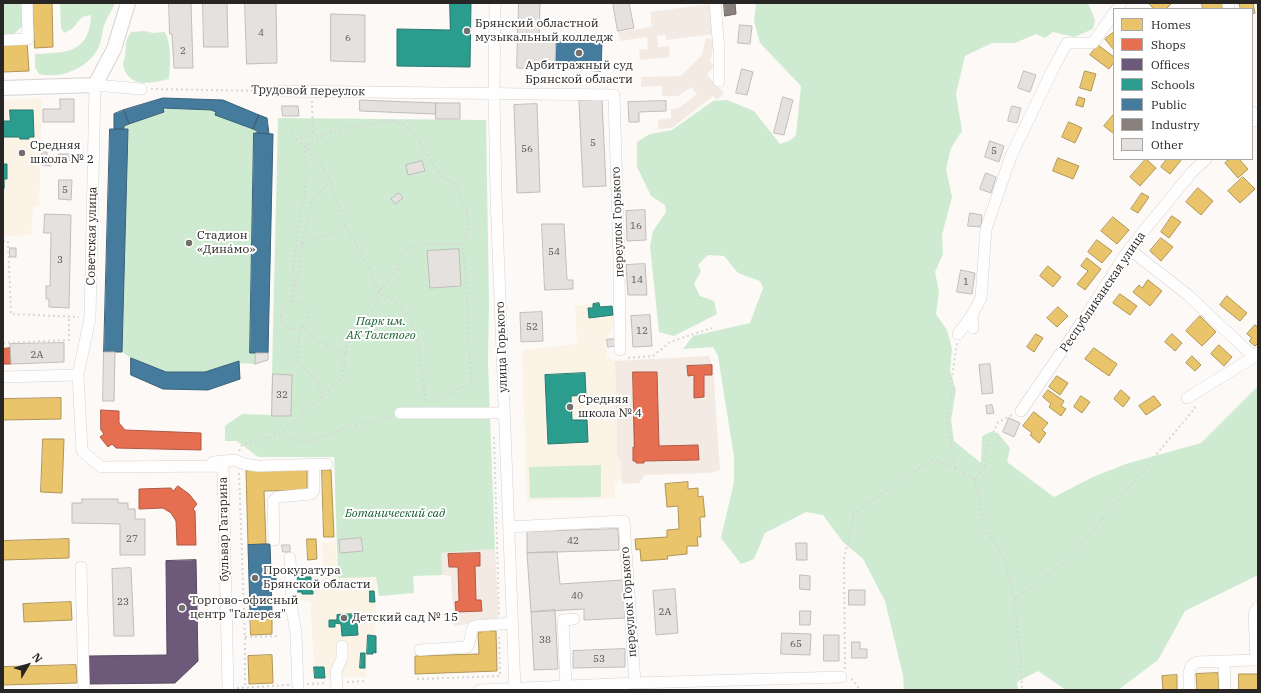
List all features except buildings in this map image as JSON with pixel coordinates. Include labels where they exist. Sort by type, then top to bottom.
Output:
[{"type":"main road","name":"Советская улица","points":[[95,85],[114,49],[128,3]]},
{"type":"main road","points":[[3,88],[95,85]]},
{"type":"street","points":[[3,40],[28,39],[27,3]]},
{"type":"street","name":"улица Горького","points":[[496,3],[494,94],[504,413],[515,689]]},
{"type":"street","points":[[714,3],[719,50],[718,81]]},
{"type":"street","points":[[958,334],[972,315],[981,298],[986,229],[1011,156],[1054,67],[1067,43],[1093,43],[1113,14]]},
{"type":"street","points":[[95,85],[141,89]]},
{"type":"street","name":"Советская улица","points":[[95,85],[90,318],[78,375],[82,451],[101,467]]},
{"type":"street","name":"Трудовой переулок","points":[[277,91],[614,95]]},
{"type":"street","name":"переулок Горького","points":[[614,95],[620,350]]},
{"type":"street","name":"Республиканская улица","points":[[1021,411],[1088,313],[1129,249],[1192,172],[1205,160]]},
{"type":"street","points":[[1129,249],[1188,295],[1256,354],[1187,398]]},
{"type":"street","points":[[972,315],[973,328]]},
{"type":"street","points":[[3,377],[78,375]]},
{"type":"street","points":[[400,412],[504,413]]},
{"type":"street","points":[[199,466],[216,461],[235,460],[244,464],[258,466],[327,464]]},
{"type":"street","points":[[274,540],[273,501],[278,497],[311,494],[314,490],[314,465]]},
{"type":"street","name":"бульвар Гагарина","points":[[101,467],[223,466],[228,690]]},
{"type":"street","name":"переулок Горького","points":[[509,528],[624,521],[635,682]]},
{"type":"street","points":[[290,558],[292,610],[296,633],[298,690]]},
{"type":"street","points":[[82,566],[84,690]]},
{"type":"street","points":[[1189,690],[1189,673],[1191,666],[1196,662],[1256,660],[1257,649],[1254,613],[1258,607]]},
{"type":"street","points":[[566,686],[564,620],[574,619]]},
{"type":"street","points":[[420,650],[467,647],[470,642],[470,632],[474,626],[513,623]]},
{"type":"street","points":[[336,690],[336,671],[342,658],[342,646]]},
{"type":"street","points":[[1224,661],[1225,690]]},
{"type":"street","points":[[480,690],[843,673]]},
{"type":"path","name":"Трудовой переулок","points":[[141,89],[277,91]]},
{"type":"path","points":[[312,91],[313,136]]},
{"type":"path","points":[[291,131],[296,140],[305,146],[323,168],[330,181],[346,226],[379,291],[400,305],[413,324],[420,353],[426,405],[446,396],[472,380],[469,349],[466,276],[462,244],[469,226],[466,209],[454,182],[442,178],[416,135],[404,125],[392,120],[335,130],[296,140]]},
{"type":"path","points":[[305,146],[335,130]]},
{"type":"path","points":[[292,302],[293,270],[306,177],[305,146]]},
{"type":"path","points":[[292,302],[301,259],[302,244],[312,200],[330,181]]},
{"type":"path","points":[[302,244],[331,234],[346,226]]},
{"type":"path","points":[[3,241],[8,241],[11,314],[90,318]]},
{"type":"path","points":[[245,688],[245,637],[239,468],[234,462],[242,445],[279,434],[321,398],[342,377],[349,333],[377,305],[379,291],[397,268],[404,250],[424,244],[462,244]]},
{"type":"path","points":[[292,302],[300,302],[307,309],[309,316],[308,321],[301,327],[291,329],[283,322],[281,316],[285,305],[292,302]]},
{"type":"path","points":[[3,343],[69,340],[69,317]]},
{"type":"path","points":[[301,327],[316,340],[346,354]]},
{"type":"path","points":[[301,327],[298,363],[318,380],[321,398]]},
{"type":"path","points":[[620,350],[627,358],[653,356],[670,342],[712,328]]},
{"type":"path","points":[[955,468],[946,416],[953,391],[951,384],[958,334]]},
{"type":"path","points":[[1014,600],[1069,559],[1195,408]]},
{"type":"path","points":[[975,479],[985,468],[986,448],[998,422],[1021,411]]},
{"type":"path","points":[[279,434],[306,442],[354,425],[372,423],[400,412]]},
{"type":"path","points":[[417,679],[500,676],[494,437]]},
{"type":"path","points":[[843,673],[844,559],[854,514],[864,504],[934,460],[955,468],[975,479]]},
{"type":"path","points":[[975,479],[984,525],[1005,560],[1014,600],[1021,662],[1022,690]]},
{"type":"path","points":[[245,637],[278,636]]},
{"type":"shaded area","points":[[710,4],[714,34],[666,40],[665,35],[657,36],[658,47],[669,46],[670,57],[640,60],[639,50],[648,49],[647,37],[620,41],[618,32],[652,27],[650,12]]},
{"type":"shaded area","points":[[706,38],[715,40],[710,61],[714,66],[707,75],[724,93],[717,100],[713,96],[672,128],[658,129],[658,120],[671,118],[671,109],[679,108],[697,94],[691,87],[678,96],[662,96],[662,86],[641,87],[641,77],[681,76],[702,55]]},
{"type":"shaded area","name":"Средняя школа № 2","points":[[42,98],[39,206],[33,206],[31,235],[3,236],[3,100]]},
{"type":"shaded area","name":"Средняя школа № 4","points":[[599,303],[600,307],[612,306],[613,315],[612,331],[606,339],[607,357],[615,361],[617,454],[620,460],[621,479],[615,484],[615,498],[527,501],[522,350],[576,344],[575,306]]},
{"type":"shaded area","points":[[709,356],[713,367],[720,470],[709,473],[645,475],[639,483],[622,484],[620,460],[617,454],[615,361]]},
{"type":"shaded area","name":"Детский сад № 15","points":[[336,541],[337,549],[335,549],[338,578],[376,577],[375,636],[368,636],[366,677],[315,678],[310,601],[301,601],[300,592],[296,592],[296,572],[301,572],[301,568],[323,567],[322,543]]},
{"type":"shaded area","points":[[495,549],[499,620],[454,626],[451,576],[442,575],[440,553]]},
{"type":"green space","points":[[3,3],[24,3],[24,25],[9,38],[3,38]]},
{"type":"green space","points":[[60,3],[115,3],[104,25],[99,46],[96,52],[85,64],[63,74],[39,74],[35,67],[35,54],[56,53],[74,48],[81,44],[90,28],[91,15],[82,17],[72,29],[64,33],[61,28]]},
{"type":"green space","points":[[753,3],[1088,3],[1095,20],[1093,29],[1074,37],[1053,32],[1045,38],[1036,34],[1015,43],[992,43],[965,56],[956,94],[962,131],[951,148],[946,169],[952,197],[942,235],[943,254],[935,272],[939,292],[936,314],[947,330],[952,349],[950,371],[956,390],[951,420],[954,441],[981,463],[982,436],[990,432],[998,433],[1010,448],[1007,462],[1054,497],[1095,476],[1126,464],[1201,443],[1258,386],[1258,575],[1185,611],[1158,660],[1118,690],[1066,690],[1038,671],[1017,682],[1018,690],[904,690],[903,675],[885,601],[863,559],[843,542],[823,515],[806,512],[765,533],[754,559],[741,564],[721,538],[734,482],[734,457],[718,356],[713,347],[683,349],[693,336],[750,323],[763,288],[760,281],[738,273],[724,256],[708,255],[698,265],[701,271],[694,284],[700,296],[714,301],[717,314],[674,336],[659,332],[650,246],[653,231],[666,212],[665,205],[651,196],[637,167],[637,142],[650,134],[672,130],[713,101],[727,100],[754,111],[780,144],[791,140],[796,135],[801,86],[760,43],[754,21],[756,5]]},
{"type":"green space","points":[[144,31],[153,33],[165,32],[170,49],[169,79],[146,83],[135,81],[126,73],[123,65],[127,39],[131,32]]},
{"type":"green space","name":"Стадион «Дина́мо»","points":[[163,98],[223,100],[267,118],[269,133],[273,134],[268,360],[255,364],[239,363],[240,379],[208,390],[163,389],[131,375],[131,358],[122,352],[104,352],[110,129],[114,129],[114,114]]},
{"type":"green space","name":"Парк им. АК Толстого","points":[[278,118],[486,120],[489,301],[488,363],[495,549],[441,553],[442,575],[413,576],[414,593],[379,596],[376,577],[338,578],[334,457],[258,457],[237,441],[225,441],[225,426],[242,414],[271,415]]},
{"type":"green space","points":[[601,465],[601,497],[530,498],[529,467]]},
{"type":"place","name":"Брянский областной музыкальный колледж","points":[[467,31]]},
{"type":"place","name":"Арбитражный суд Брянской области","points":[[579,53]]},
{"type":"place","name":"Средняя школа № 2","points":[[22,153]]},
{"type":"place","name":"Стадион «Дина́мо»","points":[[189,243]]},
{"type":"place","name":"Средняя школа № 4","points":[[570,407]]},
{"type":"place","name":"Прокуратура Брянской области","points":[[255,578]]},
{"type":"place","name":"Торгово-офисный центр \"Галерея\"","points":[[182,608]]},
{"type":"place","name":"Детский сад № 15","points":[[344,618]]},
{"type":"park label","name":"Ботанический сад","points":[[395,514]]}]
